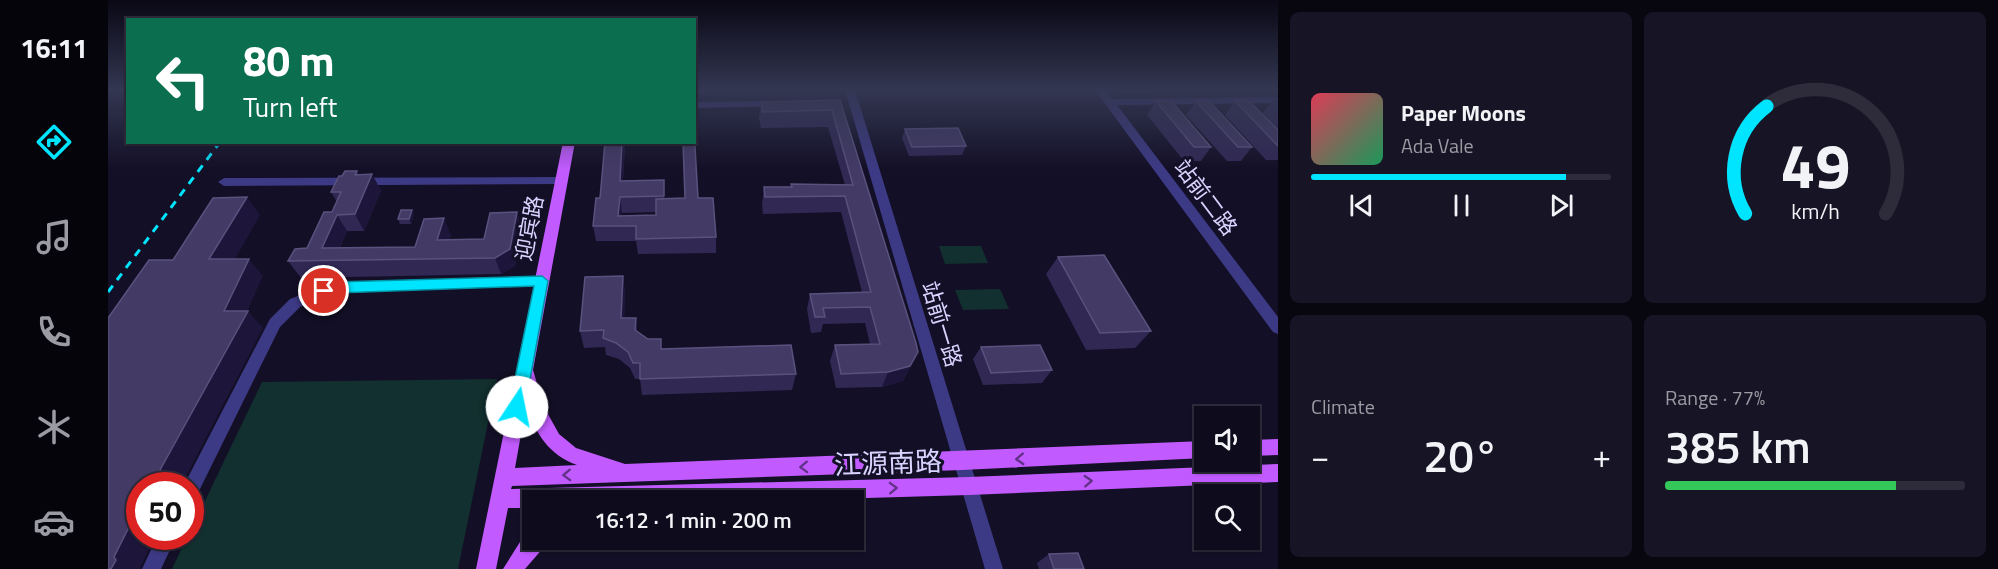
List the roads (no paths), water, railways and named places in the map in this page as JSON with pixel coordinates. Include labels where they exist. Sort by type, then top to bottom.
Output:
[{"type":"main road","name":"迎宾路","points":[[486,569],[569,144]]},
{"type":"main road","points":[[526,361],[530,396],[546,430],[567,453],[630,472]]},
{"type":"main road","points":[[1260,448],[1278,447]]},
{"type":"main road","name":"江源南路","points":[[503,477],[1194,450]]},
{"type":"main road","name":"江源南路","points":[[852,490],[1278,473]]},
{"type":"main road","name":"江源南路","points":[[499,499],[522,499]]},
{"type":"main road","points":[[513,569],[526,550]]},
{"type":"street","name":"站前一路","points":[[854,117],[994,569]]},
{"type":"street","name":"站前二路","points":[[1120,117],[1278,328]]},
{"type":"street","points":[[224,182],[561,181]]},
{"type":"street","points":[[200,472],[275,322],[295,303],[336,287],[542,281]]},
{"type":"street","points":[[151,569],[160,550]]},
{"type":"railway","points":[[108,292],[219,144]]}]
